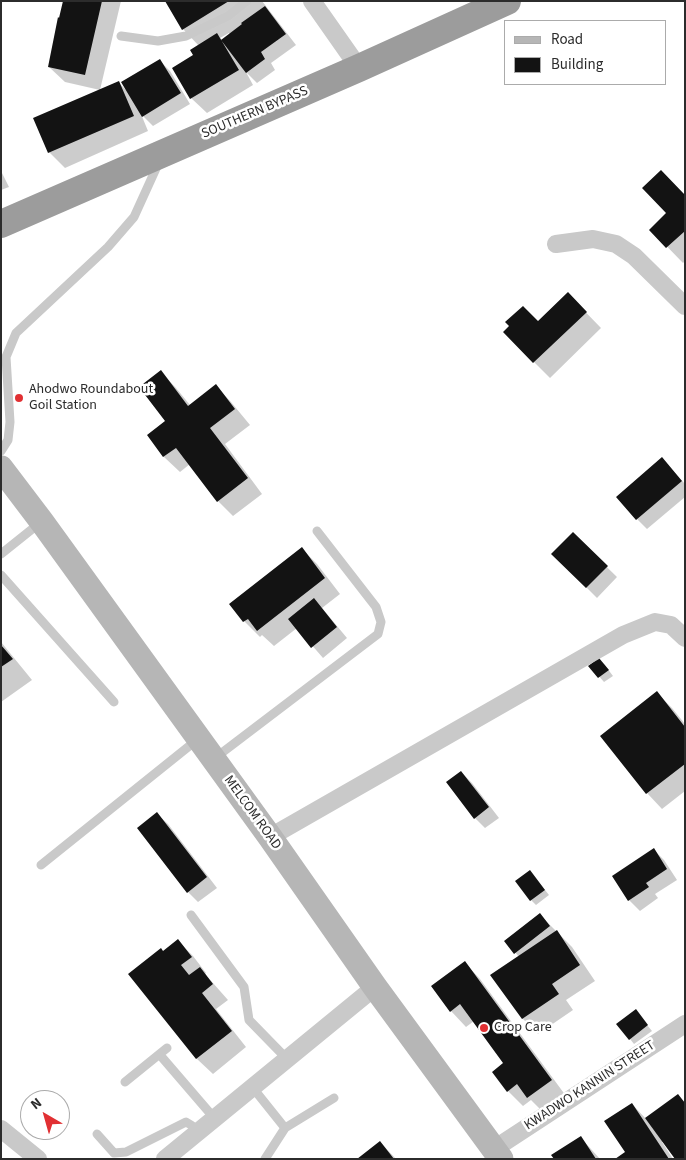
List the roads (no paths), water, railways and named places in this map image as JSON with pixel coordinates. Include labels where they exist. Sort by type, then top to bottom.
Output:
[{"type":"highway","name":"SOUTHERN BYPASS","points":[[1,224],[508,1]]},
{"type":"main road","name":"MELCOM ROAD","points":[[1,468],[270,837],[375,987],[498,1154]]},
{"type":"street","points":[[312,1],[359,68]]},
{"type":"street","points":[[556,244],[593,240],[616,244],[634,256],[685,306]]},
{"type":"street","points":[[270,837],[623,636],[655,622],[671,624],[685,638]]},
{"type":"street","points":[[165,1159],[375,987]]},
{"type":"street","name":"KWADWO KANNIN STREET","points":[[498,1154],[685,1024]]},
{"type":"street","points":[[1,1129],[38,1159]]},
{"type":"lane","points":[[121,36],[158,40],[186,36],[228,16],[246,1]]},
{"type":"lane","points":[[1,451],[8,440],[10,422],[6,357],[16,333],[108,247],[134,216],[164,153]]},
{"type":"lane","points":[[1,554],[42,522]]},
{"type":"lane","points":[[213,760],[378,634],[381,622],[376,607],[316,531]]},
{"type":"lane","points":[[1,574],[114,702]]},
{"type":"lane","points":[[41,865],[198,738]]},
{"type":"lane","points":[[191,915],[244,987],[249,1020],[288,1060]]},
{"type":"lane","points":[[125,1082],[167,1048]]},
{"type":"lane","points":[[160,1055],[214,1119]]},
{"type":"lane","points":[[253,1088],[285,1128]]},
{"type":"lane","points":[[265,1159],[285,1128],[334,1098]]},
{"type":"lane","points":[[97,1134],[114,1153],[126,1152],[186,1122],[199,1132]]},
{"type":"place","name":"Ahodwo Roundabout Goil Station","points":[[19,398]]},
{"type":"place","name":"Crop Care","points":[[484,1028]]}]
